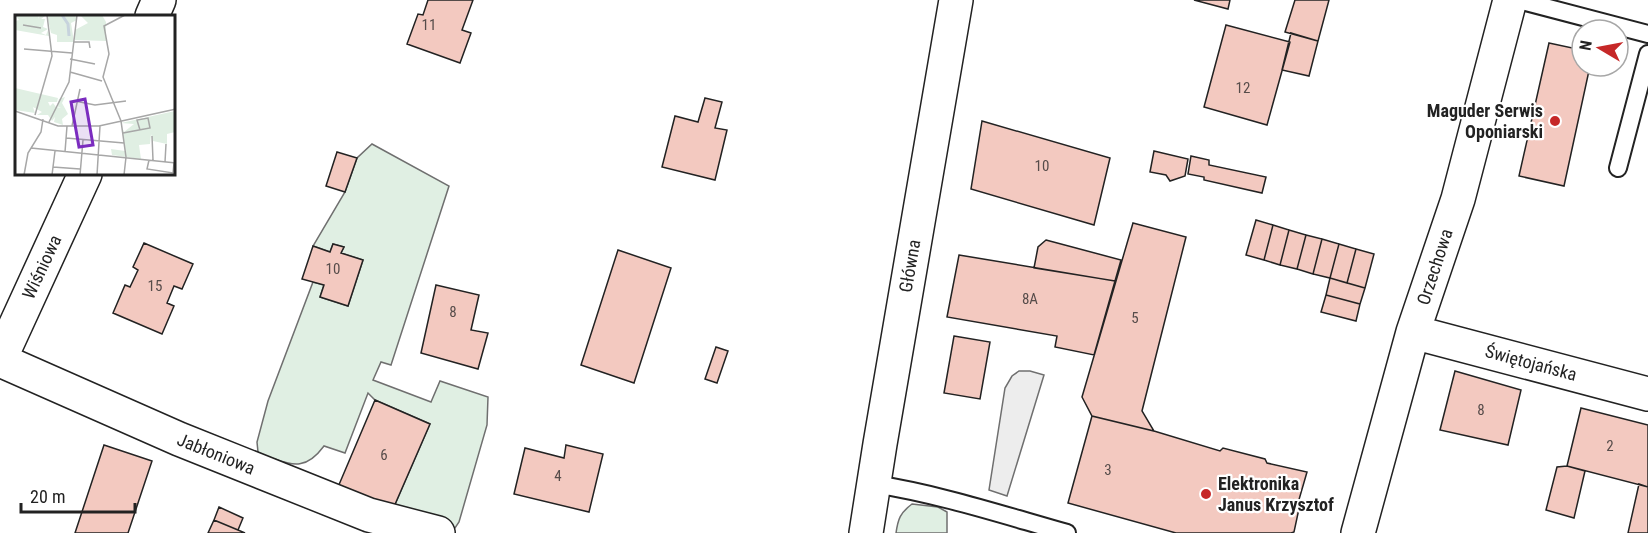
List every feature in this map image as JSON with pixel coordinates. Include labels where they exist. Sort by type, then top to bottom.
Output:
[{"type":"street","points":[[152,15],[159,0]]},
{"type":"street","name":"Główna","points":[[866,533],[956,0]]},
{"type":"street","name":"Orzechowa","points":[[1358,533],[1413,332],[1458,199],[1510,0]]},
{"type":"street","name":"Wiśniowa","points":[[0,360],[84,176]]},
{"type":"street","name":"Świętojańska","points":[[1413,332],[1648,394]]},
{"type":"street","name":"Jabłoniowa","points":[[0,360],[179,439],[369,515],[438,533]]},
{"type":"lane","points":[[1518,0],[1648,34]]},
{"type":"lane","points":[[1618,168],[1648,54]]},
{"type":"lane","points":[[874,484],[901,488],[976,507],[1067,533]]},
{"type":"green space","points":[[372,144],[449,186],[391,365],[381,362],[373,380],[431,402],[440,381],[488,397],[487,425],[459,522],[455,528],[441,526],[393,509],[430,424],[375,400],[368,393],[345,453],[324,446],[310,460],[296,464],[258,452],[257,442],[268,401],[313,282],[324,285],[320,297],[348,306],[363,260],[341,253],[344,247],[333,244],[330,252],[313,246],[345,192],[357,158]]},
{"type":"green space","points":[[912,504],[938,507],[947,512],[947,533],[896,533],[900,517]]},
{"type":"shaded area","points":[[1019,371],[1044,375],[1007,496],[989,490],[1005,388],[1012,376]]},
{"type":"building","points":[[428,0],[473,0],[462,30],[471,33],[460,63],[407,44],[418,14],[423,15]]},
{"type":"building","points":[[1194,0],[1230,0],[1228,9]]},
{"type":"building","points":[[1295,0],[1329,0],[1318,41],[1285,32]]},
{"type":"building","points":[[1226,25],[1290,42],[1267,125],[1204,107]]},
{"type":"building","points":[[1291,33],[1318,41],[1309,76],[1282,70]]},
{"type":"building","name":"Maguder Serwis Oponiarski","points":[[1549,43],[1570,47],[1570,78],[1587,78],[1564,186],[1519,176]]},
{"type":"building","points":[[705,98],[722,102],[715,128],[727,130],[715,180],[662,167],[675,116],[698,122]]},
{"type":"building","points":[[982,121],[1110,158],[1094,225],[971,189]]},
{"type":"building","points":[[1154,151],[1188,159],[1185,176],[1170,181],[1166,175],[1150,172]]},
{"type":"building","points":[[337,152],[357,158],[345,192],[326,186]]},
{"type":"building","points":[[1191,156],[1209,160],[1209,165],[1266,177],[1262,193],[1204,180],[1204,177],[1188,174]]},
{"type":"building","points":[[1256,220],[1273,225],[1264,260],[1246,255]]},
{"type":"building","points":[[1133,223],[1186,237],[1142,411],[1154,431],[1092,416],[1082,397]]},
{"type":"building","points":[[1273,225],[1289,230],[1280,265],[1264,260]]},
{"type":"building","points":[[1289,230],[1306,235],[1297,269],[1280,265]]},
{"type":"building","points":[[1306,235],[1322,239],[1313,274],[1297,269]]},
{"type":"building","points":[[1322,239],[1339,244],[1330,278],[1313,274]]},
{"type":"building","points":[[1046,240],[1121,260],[1115,281],[1034,268],[1038,247]]},
{"type":"building","points":[[144,243],[193,264],[182,289],[174,286],[167,303],[174,306],[162,334],[113,313],[125,285],[130,287],[138,270],[133,267]]},
{"type":"building","points":[[333,244],[344,247],[341,253],[363,260],[348,306],[320,297],[324,285],[302,279],[313,246],[330,252]]},
{"type":"building","points":[[1339,244],[1356,249],[1347,283],[1330,278]]},
{"type":"building","points":[[1356,249],[1374,254],[1365,288],[1347,283]]},
{"type":"building","points":[[618,250],[671,268],[634,383],[581,365]]},
{"type":"building","points":[[959,255],[1115,281],[1094,355],[1055,347],[1057,336],[947,317]]},
{"type":"building","points":[[1330,278],[1365,288],[1360,304],[1326,295]]},
{"type":"building","points":[[436,285],[479,295],[471,330],[488,333],[478,369],[421,353]]},
{"type":"building","points":[[1326,295],[1360,304],[1356,321],[1321,312]]},
{"type":"building","points":[[954,336],[990,342],[980,399],[944,393]]},
{"type":"building","points":[[716,347],[728,351],[717,383],[705,379]]},
{"type":"building","points":[[1455,371],[1521,390],[1508,445],[1440,430]]},
{"type":"building","points":[[375,400],[430,424],[393,509],[338,487]]},
{"type":"building","points":[[1581,408],[1648,425],[1648,487],[1567,466]]},
{"type":"building","points":[[1092,416],[1154,431],[1220,451],[1223,448],[1265,459],[1267,463],[1307,472],[1298,503],[1300,504],[1294,532],[1176,533],[1068,503]]},
{"type":"building","points":[[104,445],[152,461],[128,533],[75,533]]},
{"type":"building","points":[[566,445],[603,454],[589,512],[514,494],[525,448],[564,458]]},
{"type":"building","points":[[1567,466],[1585,471],[1574,518],[1546,510],[1557,467]]},
{"type":"building","points":[[1639,484],[1648,487],[1648,533],[1628,533]]},
{"type":"building","points":[[219,507],[243,518],[238,530],[214,520]]},
{"type":"building","points":[[214,520],[238,530],[245,533],[208,533]]},
{"type":"place","name":"Maguder Serwis Oponiarski","points":[[1555,121]]},
{"type":"place","name":"Elektronika Janus Krzysztof","points":[[1206,494]]}]
